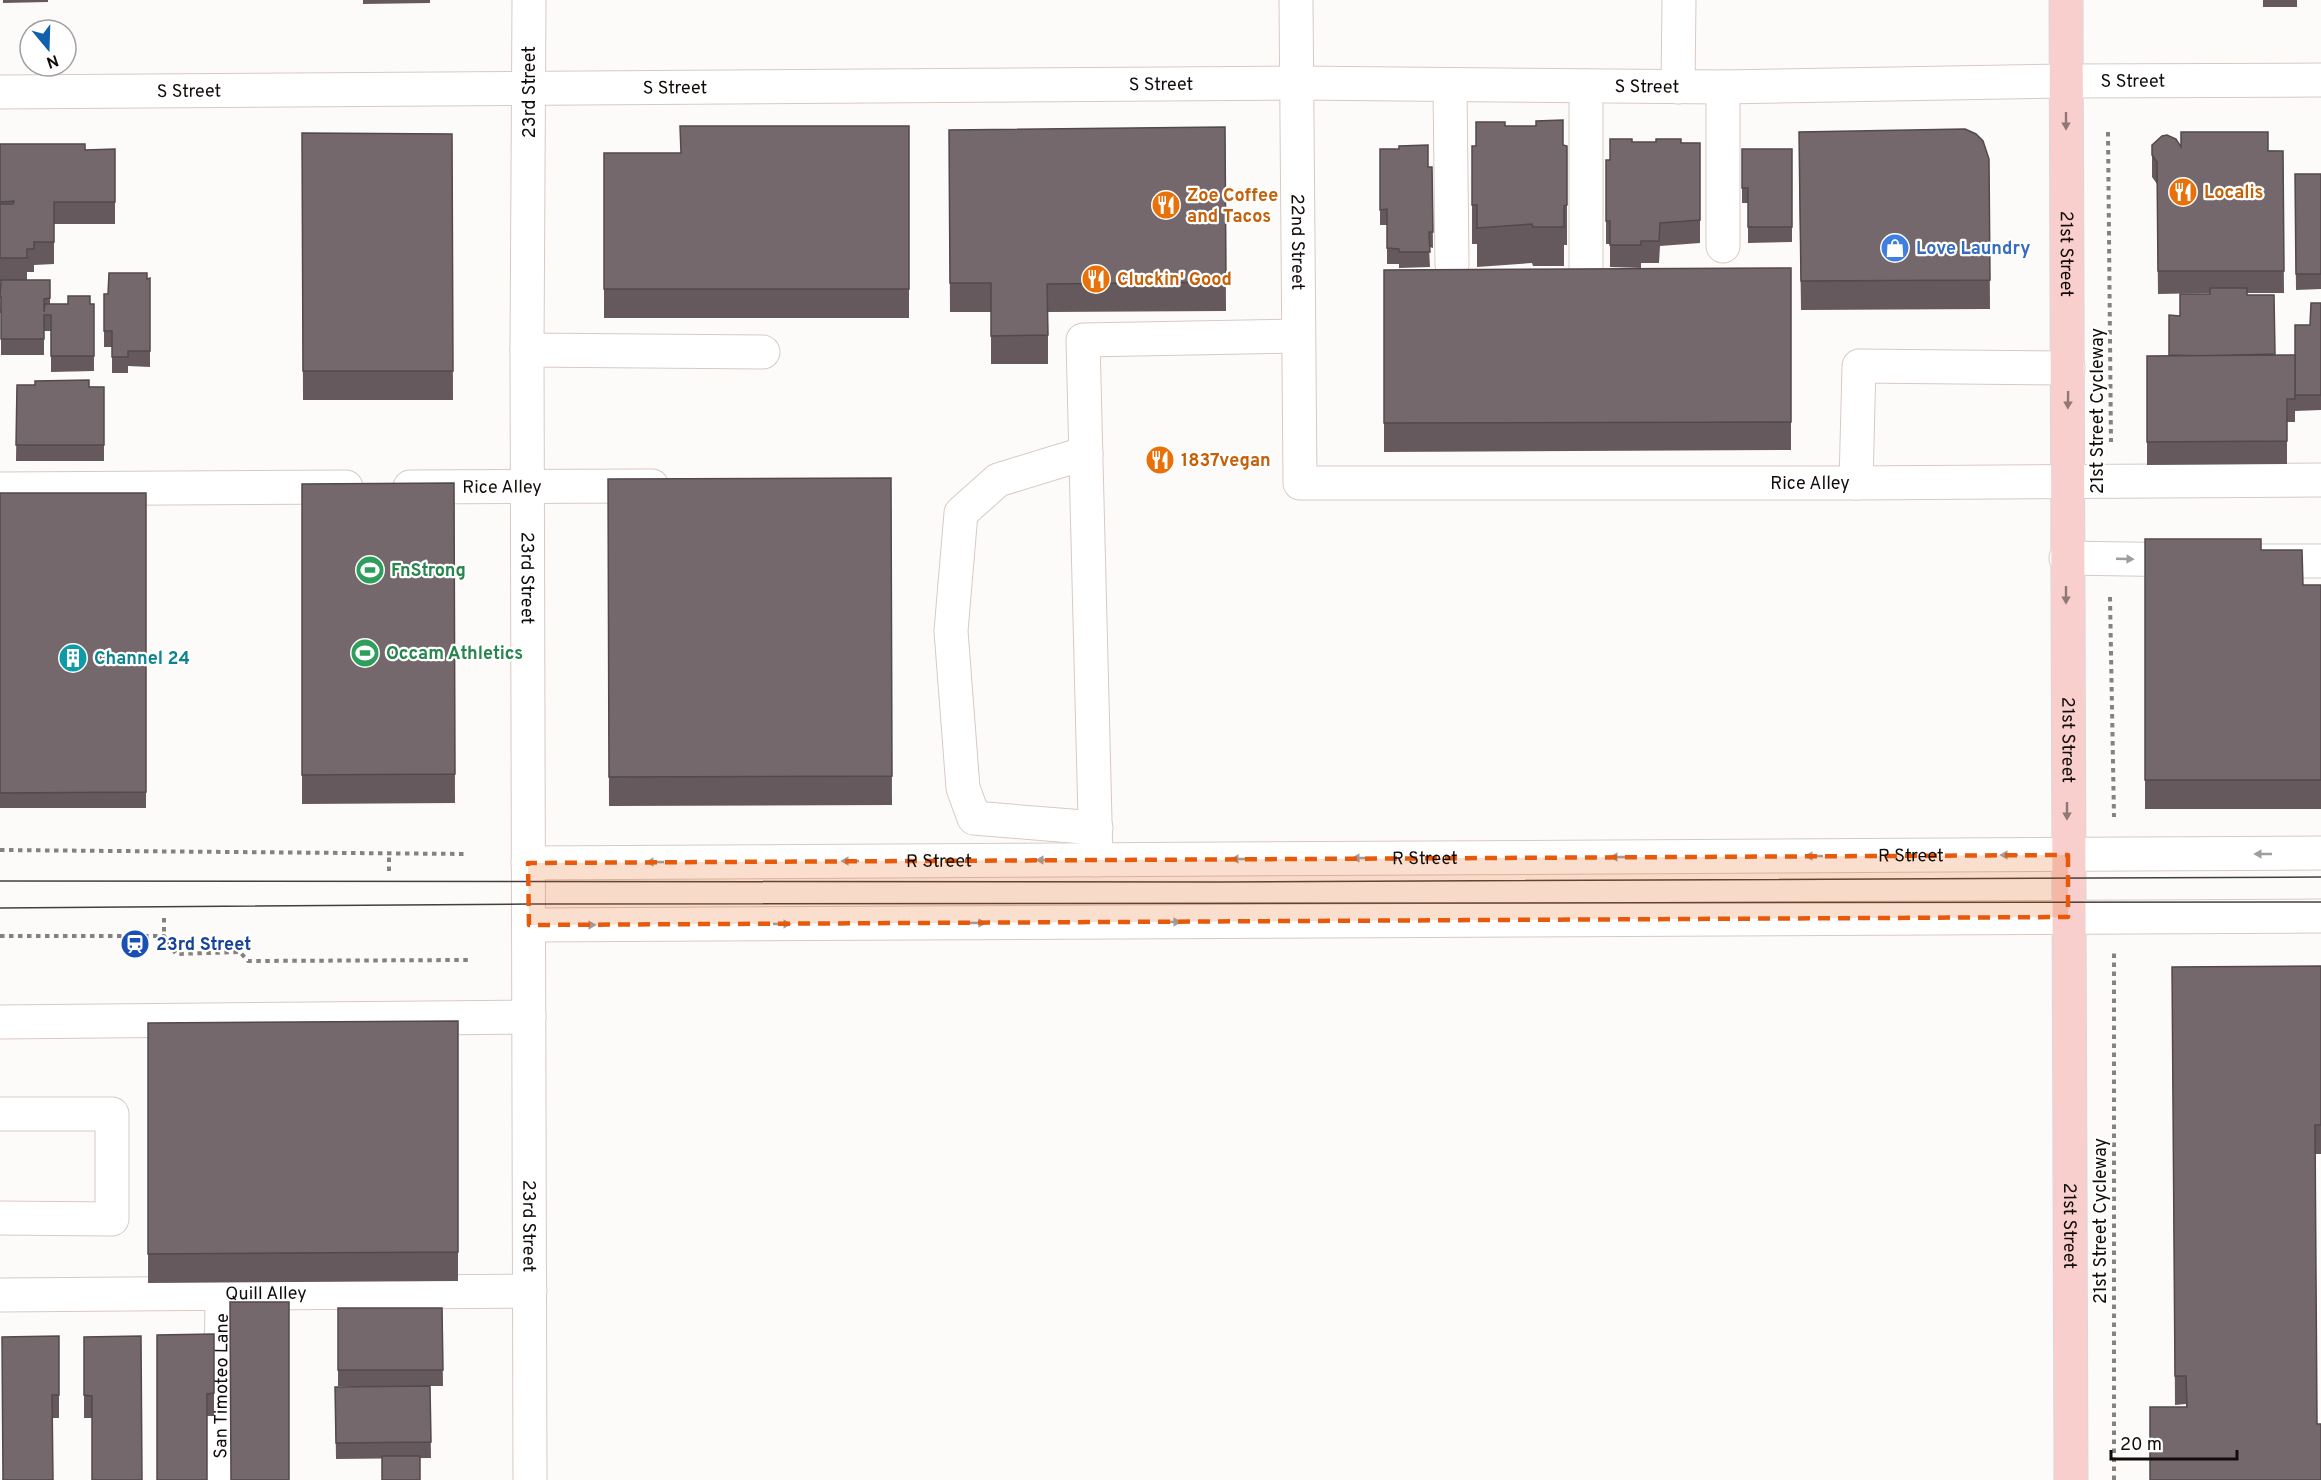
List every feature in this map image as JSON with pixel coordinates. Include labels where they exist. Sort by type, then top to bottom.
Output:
[{"type":"main road","name":"21st Street","points":[[2066,0],[2068,368],[2066,558],[2071,1480]]},
{"type":"street","name":"23rd Street","points":[[529,0],[527,350],[530,1480]]},
{"type":"street","name":"22nd Street","points":[[1296,0],[1300,483]]},
{"type":"street","points":[[1678,87],[1679,0]]},
{"type":"street","name":"S Street","points":[[0,92],[1297,83],[1723,87],[2066,81],[2321,80]]},
{"type":"street","points":[[1450,85],[1452,265]]},
{"type":"street","points":[[1586,86],[1586,269]]},
{"type":"street","points":[[1723,87],[1723,246]]},
{"type":"street","points":[[1086,453],[998,480],[961,513],[951,631],[963,788],[974,818],[1096,844],[1086,453],[1083,340],[1299,336]]},
{"type":"street","points":[[527,350],[764,352]]},
{"type":"street","points":[[1856,483],[1859,366],[2068,368]]},
{"type":"street","name":"Rice Alley","points":[[1300,483],[2321,480]]},
{"type":"street","name":"Rice Alley","points":[[0,489],[683,486]]},
{"type":"street","points":[[2066,558],[2321,561]]},
{"type":"street","name":"R Street","points":[[528,863],[1096,844],[2068,855],[2321,853]]},
{"type":"street","points":[[529,926],[2321,916]]},
{"type":"street","points":[[0,1022],[529,1017]]},
{"type":"street","points":[[0,1114],[112,1114],[112,1219],[0,1218]]},
{"type":"street","name":"Quill Alley","points":[[0,1295],[530,1291]]},
{"type":"street","name":"San Timoteo Lane","points":[[220,1480],[222,1292]]},
{"type":"path","name":"21st Street Cycleway","points":[[2102,81],[2109,147],[2111,480]]},
{"type":"path","points":[[2109,558],[2114,824]]},
{"type":"path","points":[[0,850],[465,854]]},
{"type":"path","points":[[389,853],[389,871]]},
{"type":"path","points":[[164,918],[164,936],[176,954],[240,952],[248,961],[468,960]]},
{"type":"path","points":[[0,936],[164,936]]},
{"type":"path","name":"21st Street Cycleway","points":[[2114,963],[2114,1480]]},
{"type":"highlighted area","points":[[2068,855],[2068,917],[529,925],[528,863]]},
{"type":"building","points":[[1563,120],[1563,145],[1567,146],[1567,205],[1564,206],[1564,227],[1533,227],[1532,224],[1477,228],[1477,205],[1472,205],[1472,146],[1476,146],[1476,122],[1505,122],[1505,126],[1536,126],[1536,121]]},
{"type":"building","points":[[680,126],[909,126],[909,289],[604,289],[604,153],[681,153]]},
{"type":"building","points":[[1225,127],[1226,282],[1047,284],[1048,335],[991,336],[991,283],[950,283],[949,130]]},
{"type":"building","name":"Love Laundry","points":[[1965,129],[1976,134],[1983,141],[1989,159],[1990,280],[1801,281],[1799,132]]},
{"type":"building","points":[[2181,132],[2268,132],[2268,151],[2283,151],[2284,271],[2158,271],[2157,162],[2152,155],[2152,145],[2162,136],[2167,135],[2176,139],[2181,147]]},
{"type":"building","points":[[302,133],[452,134],[453,371],[303,371]]},
{"type":"building","points":[[1610,139],[1656,142],[1656,139],[1681,139],[1681,143],[1700,143],[1700,220],[1660,223],[1659,241],[1641,241],[1641,245],[1610,245],[1610,221],[1606,221],[1606,160],[1610,160]]},
{"type":"building","points":[[0,144],[85,144],[85,150],[115,149],[115,202],[54,202],[54,242],[34,242],[34,249],[27,249],[27,258],[0,258],[0,204],[13,204],[14,201],[0,202]]},
{"type":"building","points":[[1428,145],[1428,167],[1432,167],[1433,232],[1429,232],[1430,252],[1399,252],[1399,249],[1387,248],[1387,209],[1380,210],[1380,149]]},
{"type":"building","points":[[1742,149],[1792,149],[1792,227],[1748,227],[1748,188],[1742,188]]},
{"type":"building","points":[[2295,174],[2321,174],[2321,274],[2296,274]]},
{"type":"building","points":[[1791,268],[1791,422],[1384,423],[1384,270]]},
{"type":"building","points":[[109,273],[147,273],[147,279],[150,278],[150,351],[128,351],[128,357],[112,357],[112,331],[104,331],[104,294],[108,294]]},
{"type":"building","points":[[1,280],[50,280],[50,298],[44,299],[44,312],[45,304],[68,304],[68,296],[90,296],[90,304],[94,304],[94,356],[51,356],[51,315],[44,315],[44,339],[1,339]]},
{"type":"building","points":[[2210,288],[2247,288],[2247,295],[2274,295],[2275,354],[2169,355],[2169,315],[2180,316],[2180,294],[2210,294]]},
{"type":"building","points":[[2311,303],[2321,303],[2321,395],[2295,395],[2295,325],[2310,325]]},
{"type":"building","points":[[2295,355],[2295,399],[2287,399],[2287,441],[2147,442],[2147,356]]},
{"type":"building","points":[[89,380],[89,387],[104,387],[104,445],[16,445],[17,385],[35,385],[35,381]]},
{"type":"building","points":[[891,478],[892,776],[609,777],[608,479]]},
{"type":"building","points":[[454,483],[455,774],[302,775],[302,484]]},
{"type":"building","name":"Channel 24","points":[[0,493],[146,493],[146,792],[0,793]]},
{"type":"building","points":[[2145,539],[2261,539],[2261,550],[2302,550],[2303,585],[2321,585],[2321,780],[2145,780]]},
{"type":"building","points":[[2321,966],[2321,1125],[2315,1125],[2317,1424],[2321,1424],[2321,1480],[2150,1480],[2150,1407],[2187,1407],[2186,1376],[2175,1376],[2172,967]]},
{"type":"building","points":[[458,1021],[458,1252],[148,1254],[148,1023]]},
{"type":"building","points":[[230,1302],[289,1302],[289,1480],[231,1480]]},
{"type":"building","points":[[338,1308],[442,1308],[443,1370],[338,1370]]},
{"type":"building","points":[[214,1334],[214,1393],[207,1394],[207,1480],[157,1480],[157,1335]]},
{"type":"building","points":[[59,1336],[59,1395],[52,1395],[53,1480],[3,1480],[2,1337]]},
{"type":"building","points":[[141,1336],[142,1480],[92,1480],[92,1396],[84,1395],[84,1337]]},
{"type":"building","points":[[430,1386],[431,1442],[336,1443],[335,1387]]},
{"type":"building","points":[[382,1456],[420,1456],[420,1480],[382,1480]]},
{"type":"tram line","points":[[0,881],[1220,882],[2321,877]]},
{"type":"tram line","points":[[0,908],[529,904],[2321,902]]},
{"type":"place","name":"Localis","points":[[2183,192]]},
{"type":"place","name":"Zoe Coffee and Tacos","points":[[1166,205]]},
{"type":"place","name":"Love Laundry","points":[[1895,248]]},
{"type":"place","name":"Cluckin' Good","points":[[1096,279]]},
{"type":"place","name":"1837vegan","points":[[1160,460]]},
{"type":"place","name":"FnStrong","points":[[370,570]]},
{"type":"place","name":"Occam Athletics","points":[[365,653]]},
{"type":"place","name":"Channel 24","points":[[73,658]]},
{"type":"place","name":"23rd Street","points":[[135,944]]}]
